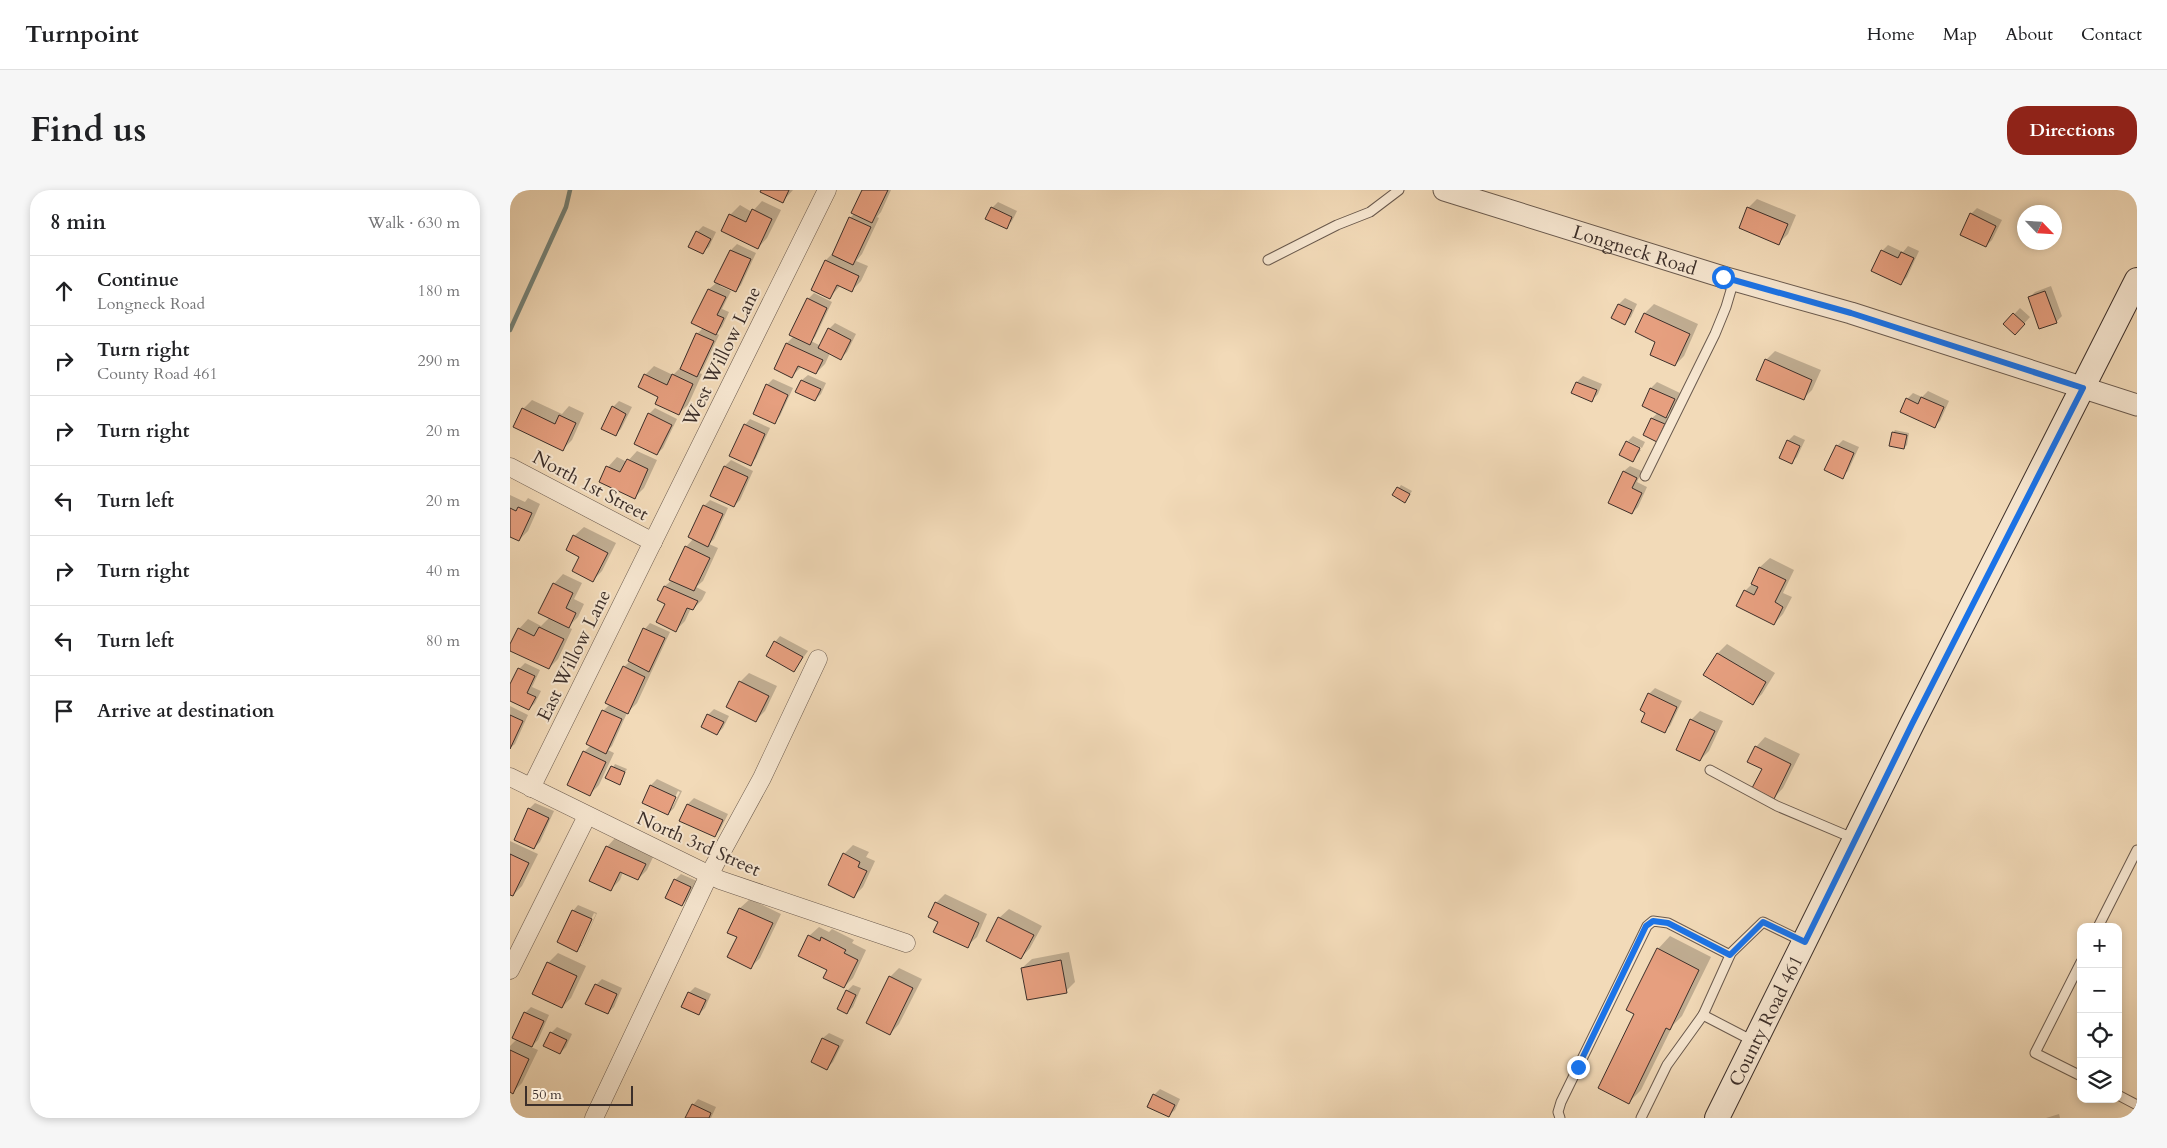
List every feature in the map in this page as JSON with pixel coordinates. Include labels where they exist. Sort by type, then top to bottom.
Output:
[{"type":"main road","name":"County Road 461","points":[[1717,1118],[2137,280]]},
{"type":"street","name":"West Willow Lane","points":[[653,542],[827,190]]},
{"type":"street","name":"Longneck Road","points":[[1444,190],[1734,280],[1851,313],[2137,404]]},
{"type":"street","name":"North 1st Street","points":[[510,466],[653,542]]},
{"type":"street","name":"East Willow Lane","points":[[531,788],[653,542]]},
{"type":"street","points":[[594,1118],[709,875],[762,778],[818,659]]},
{"type":"street","name":"North 3rd Street","points":[[510,777],[709,875],[814,913],[906,943]]},
{"type":"street","points":[[510,970],[587,816]]},
{"type":"lane","points":[[1268,260],[1337,225],[1370,212],[1399,190]]},
{"type":"lane","points":[[1645,476],[1718,325],[1734,280]]},
{"type":"lane","points":[[1710,770],[1777,806],[1856,839]]},
{"type":"lane","points":[[2100,923],[2137,850]]},
{"type":"lane","points":[[1560,1118],[1558,1112],[1561,1102],[1646,926],[1653,921],[1668,923],[1730,955]]},
{"type":"lane","points":[[1642,1118],[1667,1065],[1703,1016],[1730,955],[1763,922],[1805,942]]},
{"type":"lane","points":[[2077,1074],[2035,1053],[2078,968]]},
{"type":"lane","points":[[1703,1016],[1755,1042]]},
{"type":"lane","points":[[2122,1097],[2137,1105]]},
{"type":"building","points":[[761,190],[789,190],[783,203],[760,192]]},
{"type":"building","points":[[862,190],[888,190],[872,223],[851,213]]},
{"type":"building","points":[[991,207],[1012,217],[1007,229],[985,219]]},
{"type":"building","points":[[1747,207],[1788,224],[1779,245],[1739,228]]},
{"type":"building","points":[[752,209],[772,219],[758,249],[721,231],[729,214],[746,222]]},
{"type":"building","points":[[1970,213],[1996,226],[1986,247],[1960,235]]},
{"type":"building","points":[[849,217],[871,227],[853,265],[832,255]]},
{"type":"building","points":[[696,231],[711,239],[703,254],[688,247]]},
{"type":"building","points":[[730,250],[751,259],[736,292],[714,282]]},
{"type":"building","points":[[1881,250],[1898,258],[1901,252],[1914,258],[1901,285],[1871,271]]},
{"type":"building","points":[[825,260],[859,276],[852,292],[837,285],[830,299],[811,290]]},
{"type":"building","points":[[708,289],[726,297],[717,315],[724,318],[716,335],[691,323]]},
{"type":"building","points":[[2045,291],[2057,323],[2039,329],[2028,297]]},
{"type":"building","points":[[807,298],[827,308],[810,345],[789,335]]},
{"type":"building","points":[[1618,304],[1632,310],[1625,325],[1611,318]]},
{"type":"building","points":[[1644,313],[1690,334],[1675,366],[1650,355],[1655,342],[1635,332]]},
{"type":"building","points":[[2013,313],[2025,324],[2015,335],[2003,324]]},
{"type":"building","points":[[828,328],[851,340],[841,360],[818,348]]},
{"type":"building","points":[[696,333],[714,341],[697,377],[680,369]]},
{"type":"building","points":[[786,343],[823,360],[816,374],[798,366],[792,378],[774,369]]},
{"type":"building","points":[[1765,359],[1812,380],[1804,400],[1756,380]]},
{"type":"building","points":[[644,374],[667,385],[672,374],[693,384],[679,415],[655,404],[658,397],[638,387]]},
{"type":"building","points":[[801,380],[821,389],[815,401],[795,392]]},
{"type":"building","points":[[1576,382],[1597,390],[1592,402],[1571,393]]},
{"type":"building","points":[[766,384],[788,395],[775,424],[753,414]]},
{"type":"building","points":[[1650,388],[1675,399],[1666,418],[1642,406]]},
{"type":"building","points":[[1921,397],[1944,407],[1935,428],[1900,412],[1906,398],[1918,404]]},
{"type":"building","points":[[612,406],[626,414],[616,436],[601,429]]},
{"type":"building","points":[[522,408],[555,424],[559,415],[576,423],[563,451],[513,427]]},
{"type":"building","points":[[648,413],[672,425],[657,455],[634,444]]},
{"type":"building","points":[[1651,418],[1665,424],[1657,442],[1643,435]]},
{"type":"building","points":[[744,424],[765,434],[751,466],[729,456]]},
{"type":"building","points":[[1892,432],[1907,435],[1904,449],[1889,446]]},
{"type":"building","points":[[1787,440],[1800,446],[1792,464],[1779,458]]},
{"type":"building","points":[[1626,441],[1640,448],[1633,462],[1619,455]]},
{"type":"building","points":[[1836,445],[1854,453],[1843,479],[1824,470]]},
{"type":"building","points":[[627,459],[648,469],[635,499],[599,482],[606,466],[620,472]]},
{"type":"building","points":[[724,466],[748,477],[734,507],[710,496]]},
{"type":"building","points":[[1623,471],[1637,478],[1632,488],[1642,493],[1632,514],[1608,503]]},
{"type":"building","points":[[1397,487],[1410,494],[1405,503],[1392,495]]},
{"type":"building","points":[[703,505],[723,514],[708,547],[688,537]]},
{"type":"building","points":[[518,507],[532,513],[519,541],[510,537],[510,508],[516,511]]},
{"type":"building","points":[[573,535],[608,553],[593,582],[572,571],[579,557],[566,550]]},
{"type":"building","points":[[685,546],[710,558],[694,591],[669,580]]},
{"type":"building","points":[[1759,567],[1786,580],[1775,602],[1783,607],[1774,625],[1736,606],[1744,590],[1754,595],[1758,587],[1751,584]]},
{"type":"building","points":[[553,583],[573,593],[566,608],[576,613],[569,628],[538,613]]},
{"type":"building","points":[[664,586],[698,601],[693,610],[687,608],[676,632],[656,622],[665,604],[657,600]]},
{"type":"building","points":[[539,627],[564,639],[549,669],[510,651],[510,644],[518,628],[534,636]]},
{"type":"building","points":[[643,628],[665,638],[649,672],[628,661]]},
{"type":"building","points":[[774,641],[803,657],[794,672],[766,656]]},
{"type":"building","points":[[1717,653],[1766,682],[1753,705],[1703,675]]},
{"type":"building","points":[[623,666],[645,677],[628,714],[605,703]]},
{"type":"building","points":[[518,668],[535,676],[527,693],[536,697],[529,710],[510,701],[510,684]]},
{"type":"building","points":[[739,681],[769,696],[756,722],[726,707]]},
{"type":"building","points":[[1648,693],[1677,707],[1665,733],[1641,722],[1645,713],[1640,710]]},
{"type":"building","points":[[602,710],[622,719],[606,754],[586,744]]},
{"type":"building","points":[[707,714],[724,722],[717,735],[701,727]]},
{"type":"building","points":[[510,715],[523,721],[510,749]]},
{"type":"building","points":[[1690,719],[1715,731],[1700,761],[1676,750]]},
{"type":"building","points":[[1755,746],[1791,764],[1774,799],[1752,788],[1762,769],[1747,762]]},
{"type":"building","points":[[583,751],[606,762],[590,796],[567,785]]},
{"type":"building","points":[[611,766],[625,772],[620,785],[605,778]]},
{"type":"building","points":[[650,785],[676,797],[668,815],[642,803]]},
{"type":"building","points":[[687,804],[723,820],[715,837],[679,821]]},
{"type":"building","points":[[528,808],[549,818],[534,849],[514,840]]},
{"type":"building","points":[[606,846],[646,864],[638,880],[620,872],[611,891],[589,881]]},
{"type":"building","points":[[843,853],[860,862],[858,867],[867,871],[854,898],[828,885]]},
{"type":"building","points":[[510,854],[529,863],[513,896],[510,895]]},
{"type":"building","points":[[674,879],[691,887],[682,906],[665,898]]},
{"type":"building","points":[[935,902],[979,923],[968,948],[933,932],[938,922],[928,917]]},
{"type":"building","points":[[739,908],[773,923],[751,969],[727,957],[737,937],[727,933]]},
{"type":"building","points":[[572,910],[592,919],[577,952],[557,942]]},
{"type":"building","points":[[998,917],[1034,935],[1021,959],[986,941]]},
{"type":"building","points":[[808,935],[820,941],[821,937],[846,950],[844,953],[858,960],[844,988],[823,978],[827,970],[798,956]]},
{"type":"building","points":[[1657,948],[1699,970],[1670,1030],[1666,1028],[1629,1104],[1598,1088],[1634,1014],[1626,1010]]},
{"type":"building","points":[[1061,960],[1067,993],[1027,1000],[1021,968]]},
{"type":"building","points":[[547,962],[577,976],[562,1008],[532,994]]},
{"type":"building","points":[[889,976],[913,988],[890,1035],[866,1023]]},
{"type":"building","points":[[595,984],[617,994],[608,1014],[585,1004]]},
{"type":"building","points":[[846,990],[856,995],[847,1014],[837,1009]]},
{"type":"building","points":[[688,992],[706,1000],[699,1015],[681,1007]]},
{"type":"building","points":[[524,1012],[544,1021],[532,1047],[512,1038]]},
{"type":"building","points":[[550,1032],[567,1040],[560,1054],[543,1046]]},
{"type":"building","points":[[822,1038],[839,1046],[827,1070],[811,1062]]},
{"type":"building","points":[[510,1050],[529,1059],[513,1094],[510,1092]]},
{"type":"building","points":[[1153,1094],[1175,1105],[1169,1117],[1147,1107]]},
{"type":"building","points":[[692,1104],[711,1113],[709,1118],[685,1118]]},
{"type":"waterway","points":[[510,330],[566,207],[570,190]]},
{"type":"route","points":[[1578,1067],[1646,926],[1653,921],[1668,923],[1730,955],[1763,922],[1805,942],[1912,724],[2083,388],[1851,313],[1723,277]]}]
